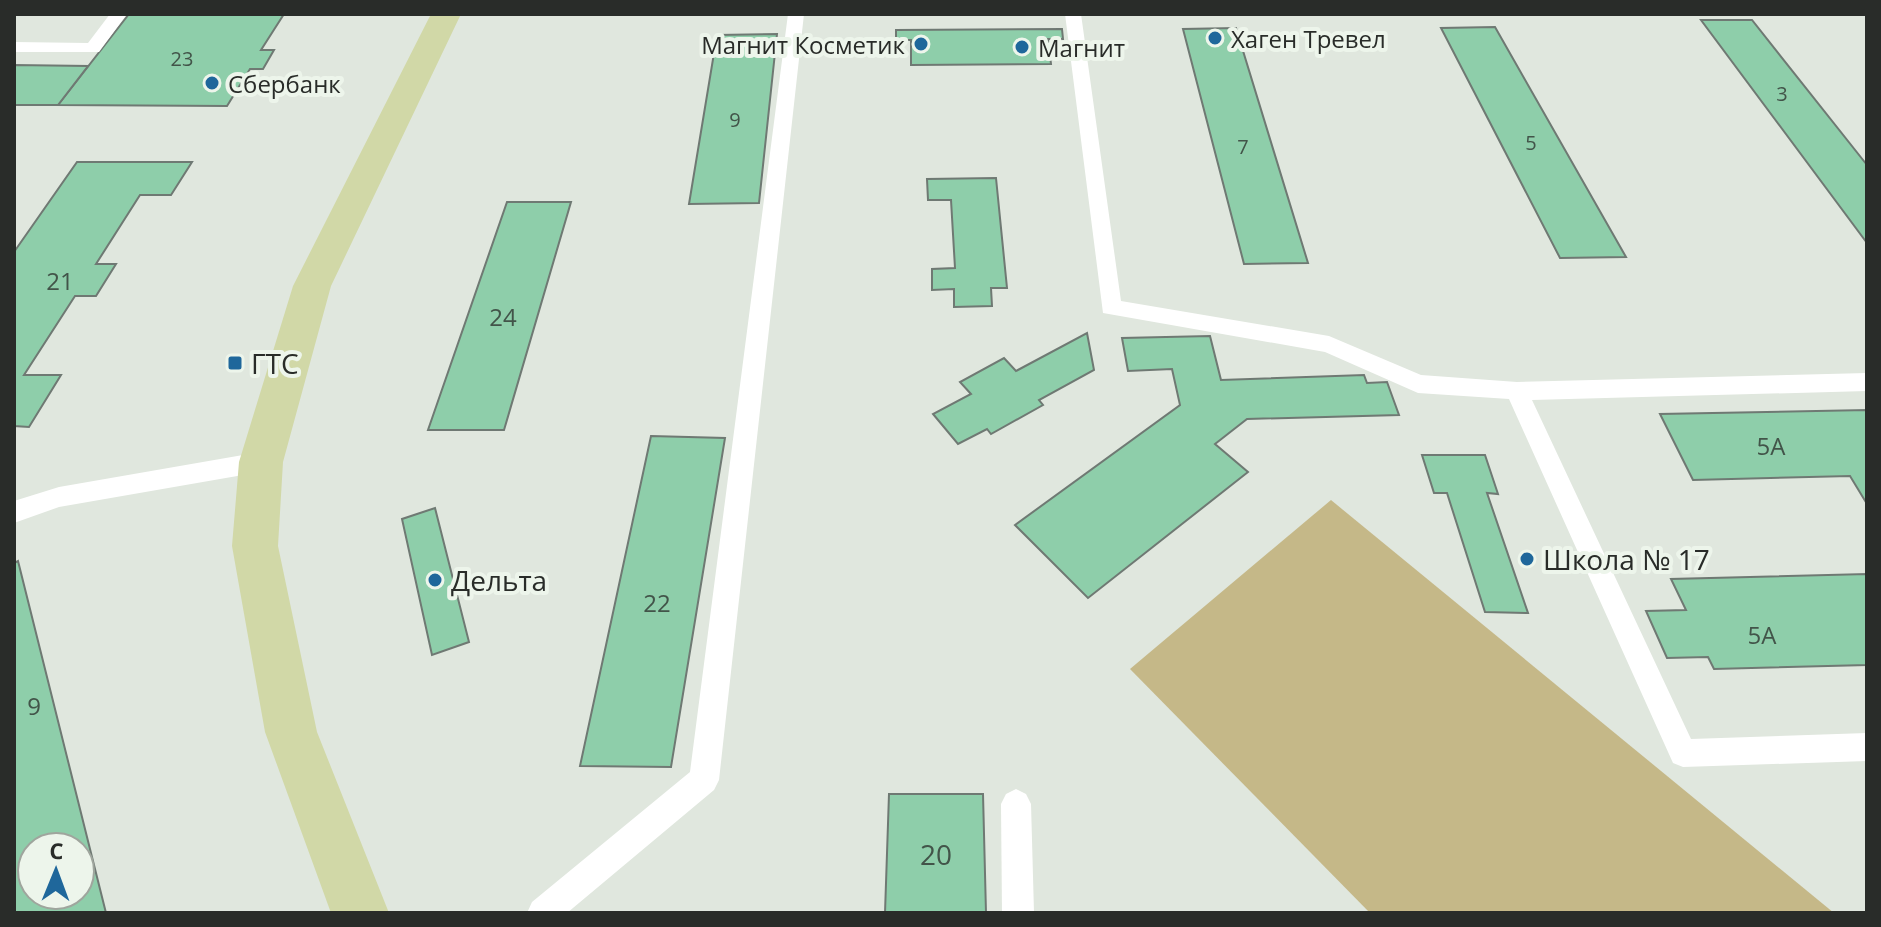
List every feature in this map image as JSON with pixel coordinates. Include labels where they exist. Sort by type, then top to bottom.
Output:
[{"type":"main road","points":[[360,913],[291,732],[255,546],[261,462],[312,286],[446,14]]},
{"type":"lane","points":[[14,47],[93,48],[119,14]]},
{"type":"lane","points":[[543,913],[704,780],[796,14]]},
{"type":"lane","points":[[1073,14],[1111,307],[1329,344],[1418,384],[1517,391],[1867,382]]},
{"type":"lane","points":[[1517,391],[1683,753],[1867,747]]},
{"type":"lane","points":[[14,512],[59,497],[261,462]]},
{"type":"lane","points":[[1016,804],[1018,913]]},
{"type":"shaded area","points":[[1331,500],[1834,913],[1370,913],[1130,669]]},
{"type":"building","points":[[129,14],[284,14],[261,50],[274,50],[263,69],[250,69],[227,106],[58,105]]},
{"type":"building","points":[[1701,20],[1752,20],[1867,165],[1867,243]]},
{"type":"building","points":[[1495,27],[1626,257],[1560,258],[1441,28]]},
{"type":"building","points":[[1236,28],[1308,263],[1244,264],[1183,29]]},
{"type":"building","points":[[1062,29],[1063,39],[1048,39],[1051,64],[911,65],[911,40],[896,40],[896,30]]},
{"type":"building","points":[[777,34],[759,203],[689,204],[717,35]]},
{"type":"building","points":[[14,65],[88,66],[58,105],[14,105]]},
{"type":"building","points":[[77,162],[192,162],[171,195],[140,195],[96,264],[116,264],[96,296],[75,296],[24,375],[61,375],[29,427],[14,426],[14,252]]},
{"type":"building","points":[[996,178],[1007,288],[991,288],[992,306],[954,307],[954,289],[932,290],[932,269],[955,268],[951,200],[928,200],[927,179]]},
{"type":"building","points":[[507,202],[571,202],[504,430],[428,430]]},
{"type":"building","points":[[1087,333],[1094,370],[1039,400],[1043,405],[991,434],[987,429],[958,444],[933,414],[971,394],[960,382],[1004,358],[1016,371]]},
{"type":"building","points":[[1210,336],[1221,380],[1364,375],[1367,383],[1387,382],[1399,415],[1247,419],[1215,444],[1248,472],[1088,598],[1015,525],[1180,405],[1172,369],[1128,371],[1122,338]]},
{"type":"building","points":[[1867,410],[1867,504],[1850,476],[1693,480],[1660,414]]},
{"type":"building","points":[[651,436],[725,438],[671,767],[580,766]]},
{"type":"building","points":[[1422,455],[1485,455],[1498,494],[1487,493],[1528,613],[1485,612],[1447,493],[1434,493]]},
{"type":"building","name":"Дельта","points":[[435,508],[469,642],[432,655],[402,519]]},
{"type":"building","points":[[18,561],[86,831],[16,831],[16,911],[96,911],[96,873],[106,913],[14,913],[14,563]]},
{"type":"building","points":[[1867,574],[1867,665],[1714,669],[1708,657],[1667,658],[1646,611],[1686,610],[1671,579]]},
{"type":"building","points":[[889,794],[983,794],[986,913],[885,913]]},
{"type":"place","name":"Хаген Тревел","points":[[1215,38]]},
{"type":"place","name":"Магнит Косметик","points":[[921,44]]},
{"type":"place","name":"Магнит","points":[[1022,47]]},
{"type":"place","name":"Сбербанк","points":[[212,83]]},
{"type":"place","name":"ГТС","points":[[235,363]]},
{"type":"place","name":"Школа № 17","points":[[1527,559]]},
{"type":"place","name":"Дельта","points":[[435,580]]}]
